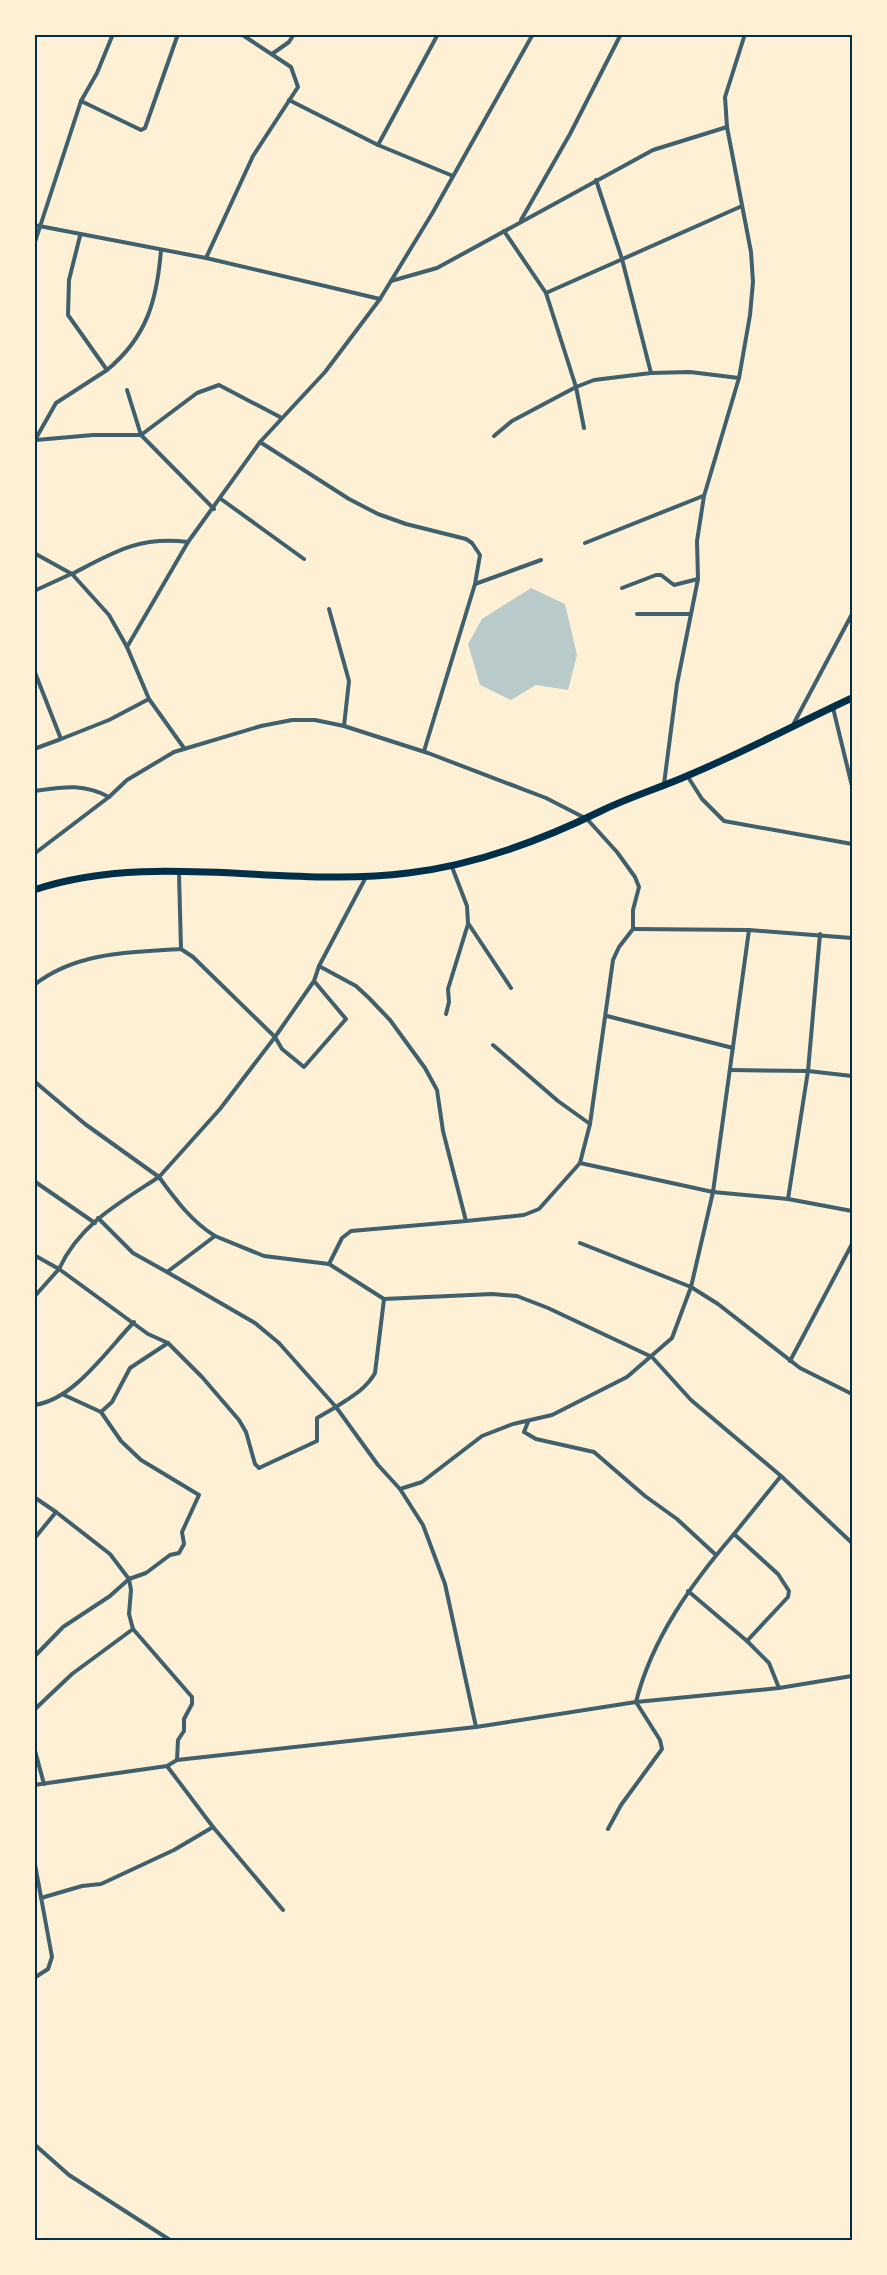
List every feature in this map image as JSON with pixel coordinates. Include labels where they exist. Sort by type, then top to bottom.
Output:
[{"type":"highway","points":[[34,890],[102,876],[179,873],[366,876],[452,867],[495,855],[587,819],[664,784],[688,776],[852,698]]},
{"type":"street","points":[[34,245],[37,226],[81,101],[97,74],[113,34]]},
{"type":"street","points":[[81,101],[141,129],[145,128],[178,34]]},
{"type":"street","points":[[206,258],[253,156],[298,87],[295,73],[272,54],[241,34]]},
{"type":"street","points":[[272,54],[289,42],[294,34]]},
{"type":"street","points":[[378,145],[438,34]]},
{"type":"street","points":[[127,646],[188,542],[260,442],[280,417],[324,372],[380,299],[533,34]]},
{"type":"street","points":[[520,220],[570,134],[621,34]]},
{"type":"street","points":[[664,784],[690,614],[698,579],[697,541],[704,496],[739,378],[753,282],[727,127],[725,97],[745,34]]},
{"type":"street","points":[[289,100],[378,145],[453,176]]},
{"type":"street","points":[[390,281],[437,268],[520,220],[653,150],[727,127]]},
{"type":"street","points":[[596,180],[622,259],[651,373]]},
{"type":"street","points":[[546,293],[742,206]]},
{"type":"street","points":[[37,226],[80,236],[206,258],[380,299]]},
{"type":"street","points":[[504,231],[546,293],[576,387],[584,428]]},
{"type":"street","points":[[80,236],[69,280],[68,315],[107,370]]},
{"type":"street","points":[[35,441],[56,403],[107,370],[123,357],[137,340],[158,289],[161,250]]},
{"type":"street","points":[[494,436],[512,421],[576,387],[594,381],[651,373],[690,372],[739,378]]},
{"type":"street","points":[[35,441],[93,435],[141,435],[197,393],[219,385],[280,417]]},
{"type":"street","points":[[128,390],[141,435],[214,508]]},
{"type":"street","points":[[260,442],[378,514],[472,543],[480,555],[475,584],[424,751]]},
{"type":"street","points":[[585,543],[704,496]]},
{"type":"street","points":[[221,499],[304,559]]},
{"type":"street","points":[[34,591],[128,546],[167,540],[188,542]]},
{"type":"street","points":[[34,553],[72,574],[109,615],[127,646],[149,699],[184,748]]},
{"type":"street","points":[[475,584],[541,560]]},
{"type":"street","points":[[622,588],[656,575],[661,575],[674,585],[698,579]]},
{"type":"street","points":[[329,609],[349,681],[350,692],[344,726]]},
{"type":"street","points":[[637,614],[690,614]]},
{"type":"street","points":[[793,727],[852,614]]},
{"type":"street","points":[[34,670],[61,739]]},
{"type":"street","points":[[34,749],[109,720],[149,699]]},
{"type":"street","points":[[833,707],[852,786]]},
{"type":"street","points":[[34,854],[109,797],[127,780],[150,765],[184,748],[292,720],[315,720],[344,726],[424,751],[513,784],[587,819],[635,877],[639,887],[633,910],[633,929],[619,947],[614,960],[590,1124],[580,1163],[539,1209],[524,1215],[351,1231],[342,1238],[329,1264]]},
{"type":"street","points":[[688,776],[702,799],[724,821],[852,844]]},
{"type":"street","points":[[34,791],[73,785],[96,790],[109,797]]},
{"type":"street","points":[[446,1014],[450,982],[468,923],[467,906],[452,867]]},
{"type":"street","points":[[179,873],[181,949]]},
{"type":"street","points":[[34,1297],[59,1269],[69,1247],[97,1221],[159,1177],[220,1109],[314,981],[319,966],[366,876]]},
{"type":"street","points":[[468,923],[511,988]]},
{"type":"street","points":[[633,929],[749,930],[852,938]]},
{"type":"street","points":[[400,1489],[422,1482],[482,1436],[552,1415],[611,1386],[652,1357],[676,1332],[691,1287],[713,1192],[749,930]]},
{"type":"street","points":[[788,1199],[808,1071],[820,934]]},
{"type":"street","points":[[34,985],[54,970],[73,962],[140,951],[181,949],[193,957],[275,1037],[282,1049],[304,1067],[346,1021],[343,1014],[314,981]]},
{"type":"street","points":[[319,966],[356,986],[369,998],[390,1020],[425,1068],[437,1090],[443,1131],[466,1221]]},
{"type":"street","points":[[607,1016],[733,1048]]},
{"type":"street","points":[[493,1045],[590,1124]]},
{"type":"street","points":[[730,1070],[808,1071],[852,1076]]},
{"type":"street","points":[[34,1081],[86,1124],[159,1177],[186,1212],[202,1228],[215,1236],[264,1256],[329,1264],[384,1299],[469,1294],[517,1296],[652,1357],[691,1400],[781,1476],[852,1543]]},
{"type":"street","points":[[580,1163],[713,1192],[788,1199],[852,1211]]},
{"type":"street","points":[[34,1181],[97,1221],[133,1253],[255,1323],[297,1361],[336,1407],[378,1465],[400,1489],[423,1524],[445,1584],[476,1727]]},
{"type":"street","points":[[167,1272],[215,1236]]},
{"type":"street","points":[[580,1243],[691,1287],[718,1304],[790,1361],[852,1394]]},
{"type":"street","points":[[790,1361],[852,1244]]},
{"type":"street","points":[[34,1255],[59,1269],[148,1334],[168,1343],[202,1377],[239,1420],[246,1432],[255,1464],[259,1468],[317,1440],[317,1418],[356,1394],[370,1382],[375,1373],[384,1299]]},
{"type":"street","points":[[34,1405],[50,1403],[64,1395],[134,1322]]},
{"type":"street","points":[[101,1412],[112,1402],[130,1368],[168,1343]]},
{"type":"street","points":[[34,1657],[63,1628],[110,1596],[129,1579],[146,1573],[170,1555],[179,1553],[184,1544],[182,1532],[199,1495],[141,1460],[121,1441],[101,1412],[64,1395]]},
{"type":"street","points":[[528,1421],[524,1432],[536,1439],[594,1452],[716,1555]]},
{"type":"street","points":[[636,1702],[646,1671],[688,1590],[781,1476]]},
{"type":"street","points":[[34,1497],[104,1549],[129,1579],[129,1614],[133,1629],[192,1697],[192,1704],[184,1719],[184,1731],[178,1740],[177,1760]]},
{"type":"street","points":[[34,1539],[56,1512]]},
{"type":"street","points":[[734,1534],[778,1574],[789,1591],[788,1597],[747,1641]]},
{"type":"street","points":[[688,1590],[769,1663],[779,1688]]},
{"type":"street","points":[[34,1710],[72,1674],[133,1629]]},
{"type":"street","points":[[34,1785],[167,1766],[177,1760],[476,1727],[636,1702],[779,1688],[852,1676]]},
{"type":"street","points":[[608,1829],[621,1805],[662,1749],[660,1740],[636,1702]]},
{"type":"street","points":[[34,1747],[44,1784]]},
{"type":"street","points":[[167,1766],[213,1827],[283,1910]]},
{"type":"street","points":[[41,1898],[81,1886],[101,1884],[174,1850],[213,1827]]},
{"type":"street","points":[[34,1859],[51,1963],[34,1978]]},
{"type":"street","points":[[34,2144],[69,2175],[170,2241]]},
{"type":"shaded area","points":[[531,588],[565,604],[577,655],[568,690],[536,685],[511,700],[480,685],[468,644],[482,619]]}]
